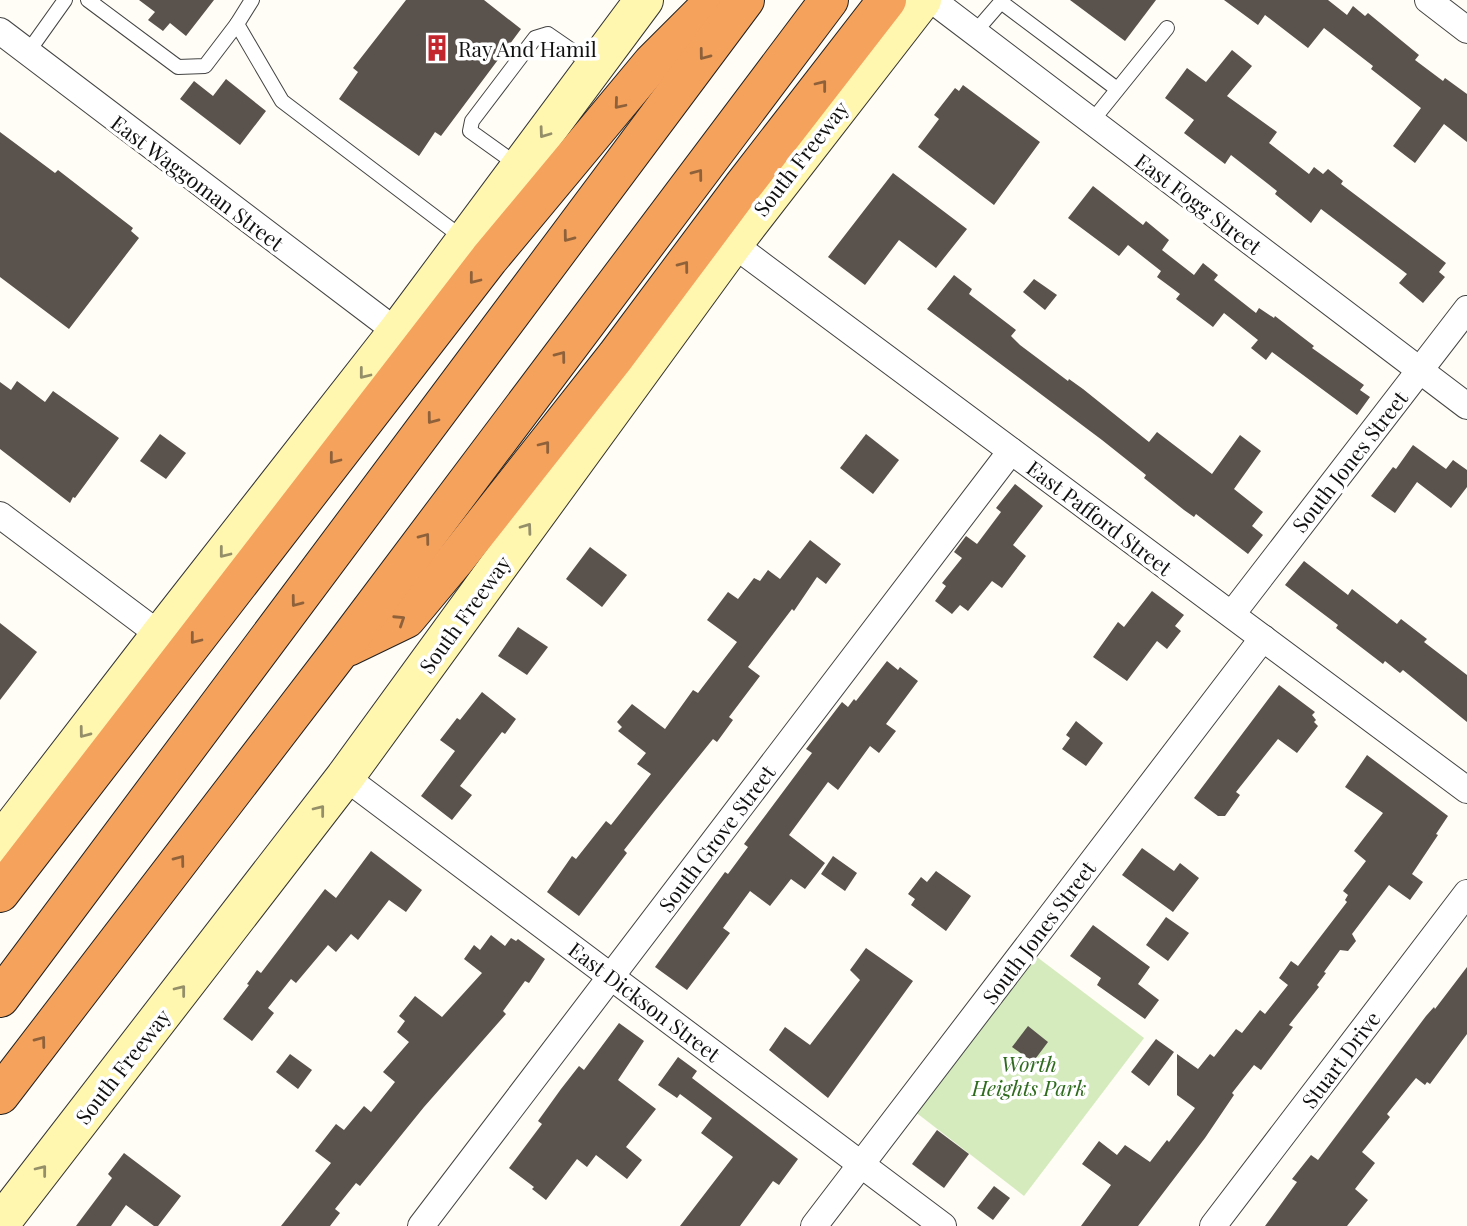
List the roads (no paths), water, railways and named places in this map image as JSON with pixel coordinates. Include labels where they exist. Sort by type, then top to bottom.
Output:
[{"type":"highway","points":[[0,893],[489,259],[652,63],[715,0]]},
{"type":"highway","points":[[0,998],[745,0]]},
{"type":"highway","points":[[0,1095],[340,651],[829,0]]},
{"type":"highway","points":[[340,651],[405,619],[456,559],[616,356],[887,0]]},
{"type":"main road","points":[[0,844],[397,332],[644,0]]},
{"type":"main road","name":"South Freeway","points":[[0,1224],[345,777],[733,244],[922,0]]},
{"type":"street","name":"East Fogg Street","points":[[932,0],[1467,406]]},
{"type":"street","points":[[1428,0],[1467,30]]},
{"type":"street","name":"East Waggoman Street","points":[[0,31],[397,332]]},
{"type":"street","name":"East Pafford Street","points":[[733,244],[1467,790]]},
{"type":"street","name":"South Jones Street","points":[[1232,614],[1467,309]]},
{"type":"street","name":"South Grove Street","points":[[421,1226],[1012,451]]},
{"type":"street","points":[[0,515],[160,635]]},
{"type":"street","name":"South Jones Street","points":[[814,1226],[1263,638]]},
{"type":"street","name":"East Dickson Street","points":[[345,777],[943,1226]]},
{"type":"street","name":"Stuart Drive","points":[[1213,1226],[1467,892]]},
{"type":"lane","points":[[28,52],[65,0]]},
{"type":"lane","points":[[88,0],[178,67],[205,66],[252,0]]},
{"type":"lane","points":[[975,32],[1001,2],[1118,89]]},
{"type":"lane","points":[[237,24],[282,101],[465,240]]},
{"type":"lane","points":[[1092,121],[1167,28]]},
{"type":"lane","points":[[519,166],[470,131],[472,121],[535,38],[548,34],[594,65]]},
{"type":"place","name":"Ray And Hamil","points":[[437,48]]},
{"type":"park label","name":"Worth Heights Park","points":[[1029,1075]]}]
